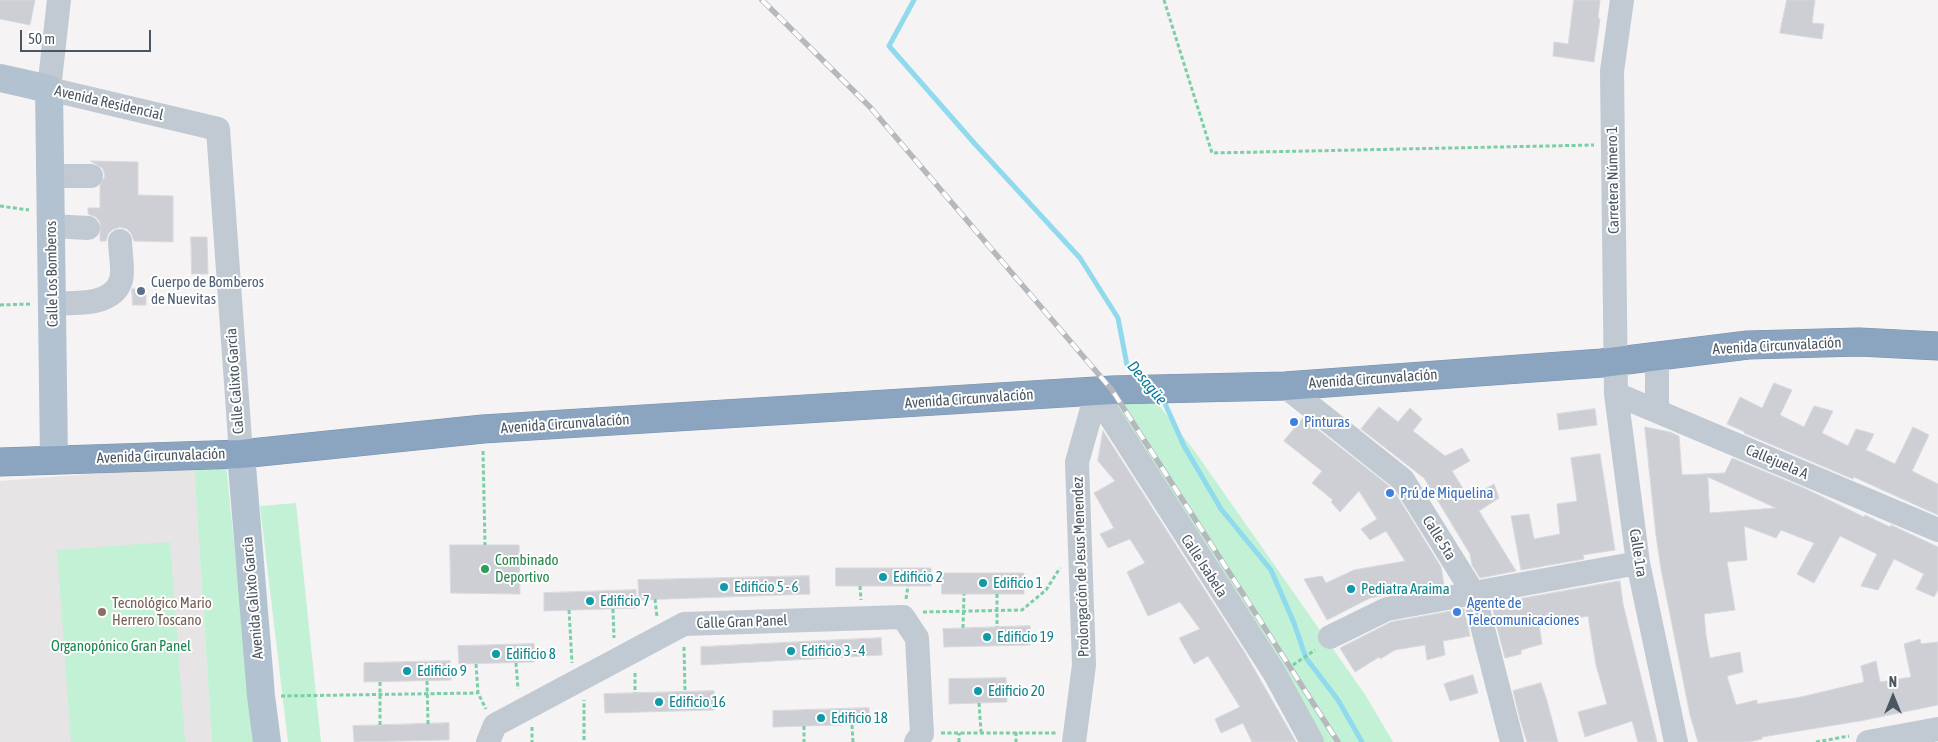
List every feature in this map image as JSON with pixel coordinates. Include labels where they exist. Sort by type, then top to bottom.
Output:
[{"type":"highway","name":"Avenida Circunvalación","points":[[0,462],[240,454],[482,429],[1153,389],[1285,386],[1615,361],[1748,345],[1859,342],[1938,346]]},
{"type":"main road","name":"Avenida Residencial","points":[[0,78],[49,89]]},
{"type":"main road","name":"Calle Los Bomberos","points":[[49,89],[54,460]]},
{"type":"main road","name":"Avenida Calixto García","points":[[240,454],[261,696],[267,742]]},
{"type":"street","points":[[49,89],[59,0]]},
{"type":"street","name":"Carretera Número 1","points":[[1615,361],[1612,72],[1622,0]]},
{"type":"street","name":"Avenida Residencial","points":[[49,89],[218,129]]},
{"type":"street","name":"Calle Calixto García","points":[[218,129],[240,454]]},
{"type":"street","points":[[50,176],[91,176]]},
{"type":"street","points":[[51,220],[88,228]]},
{"type":"street","points":[[52,303],[84,303],[97,301],[110,295],[122,280],[120,241]]},
{"type":"street","points":[[1657,356],[1657,411]]},
{"type":"street","name":"Calle 1ra","points":[[1615,361],[1616,394],[1638,563],[1676,742]]},
{"type":"street","name":"Calle 5ta","points":[[1285,386],[1403,480],[1474,594],[1512,742]]},
{"type":"street","name":"Calle Isabela","points":[[1095,393],[1275,674],[1312,742]]},
{"type":"street","name":"Prolongación de Jesus Menendez","points":[[1074,742],[1084,665],[1077,462],[1095,393]]},
{"type":"street","name":"Callejuela A","points":[[1616,394],[1938,530]]},
{"type":"street","points":[[1330,637],[1387,609],[1638,563]]},
{"type":"street","points":[[903,617],[917,638],[919,738]]},
{"type":"street","name":"Calle Gran Panel","points":[[491,733],[519,712],[684,624],[903,617]]},
{"type":"street","points":[[1868,742],[1938,729]]},
{"type":"path","points":[[1164,0],[1212,153],[1614,145]]},
{"type":"path","points":[[0,206],[51,220]]},
{"type":"path","points":[[0,305],[52,303]]},
{"type":"path","points":[[482,429],[485,545]]},
{"type":"path","points":[[903,617],[914,612],[1022,610],[1046,590],[1060,567]]},
{"type":"path","points":[[963,628],[964,594]]},
{"type":"path","points":[[997,594],[997,627]]},
{"type":"path","points":[[613,609],[614,661]]},
{"type":"path","points":[[570,610],[584,740]]},
{"type":"path","points":[[684,624],[685,691]]},
{"type":"path","points":[[1275,674],[1306,658],[1330,637]]},
{"type":"path","points":[[516,662],[519,712]]},
{"type":"path","points":[[476,664],[478,694],[491,733]]},
{"type":"path","points":[[428,681],[428,724]]},
{"type":"path","points":[[380,682],[380,725]]},
{"type":"path","points":[[261,696],[478,694]]},
{"type":"path","points":[[979,703],[981,732]]},
{"type":"path","points":[[852,725],[853,742]]},
{"type":"path","points":[[804,726],[804,742]]},
{"type":"path","points":[[1016,732],[1016,742]]},
{"type":"path","points":[[919,738],[959,733],[1030,732]]},
{"type":"path","points":[[959,733],[959,742]]},
{"type":"shaded area","name":"Tecnológico Mario Herrero Toscano","points":[[194,466],[212,742],[0,742],[0,481]]},
{"type":"green space","points":[[1105,399],[1155,400],[1196,453],[1366,696],[1393,742],[1320,742]]},
{"type":"green space","points":[[226,464],[254,742],[212,742],[194,466]]},
{"type":"green space","points":[[296,503],[321,742],[288,742],[260,506]]},
{"type":"green space","name":"Organopónico Gran Panel","points":[[170,542],[185,742],[71,742],[57,550]]},
{"type":"building","points":[[0,0],[35,0],[30,25],[0,19]]},
{"type":"building","points":[[1574,0],[1600,0],[1598,18],[1600,19],[1594,62],[1553,56],[1554,42],[1568,44]]},
{"type":"building","points":[[1787,0],[1815,0],[1812,23],[1824,24],[1822,39],[1780,33]]},
{"type":"building","points":[[91,161],[138,162],[138,195],[173,196],[173,242],[134,241],[127,229],[120,227],[108,234],[106,241],[100,241],[100,222],[96,217],[88,214],[88,208],[100,208],[100,185],[105,176],[103,169]]},
{"type":"building","points":[[191,237],[207,237],[208,274],[192,274]]},
{"type":"building","points":[[132,289],[146,289],[146,305],[133,305]]},
{"type":"building","points":[[1774,383],[1792,390],[1780,415],[1804,427],[1814,406],[1833,411],[1822,433],[1848,446],[1856,429],[1874,434],[1866,450],[1895,464],[1913,427],[1929,435],[1912,471],[1938,484],[1938,515],[1854,477],[1853,479],[1727,424],[1740,397],[1762,408]]},
{"type":"building","points":[[1379,407],[1398,422],[1410,408],[1422,419],[1413,431],[1445,456],[1462,448],[1470,461],[1452,471],[1469,498],[1494,484],[1499,498],[1479,511],[1516,571],[1480,578],[1472,565],[1470,554],[1424,478],[1361,429]]},
{"type":"building","points":[[1595,409],[1597,425],[1559,430],[1557,414]]},
{"type":"building","points":[[1303,418],[1393,489],[1441,567],[1444,584],[1370,598],[1327,620],[1304,579],[1322,576],[1326,583],[1354,570],[1405,561],[1386,531],[1370,540],[1361,529],[1377,519],[1359,491],[1340,512],[1331,502],[1333,500],[1312,483],[1322,471],[1284,441]]},
{"type":"building","points":[[1645,427],[1670,432],[1679,436],[1682,475],[1725,473],[1732,458],[1804,488],[1864,517],[1865,515],[1890,527],[1891,525],[1938,547],[1938,590],[1934,597],[1916,589],[1924,574],[1894,559],[1878,590],[1861,586],[1877,554],[1840,536],[1814,583],[1797,574],[1814,543],[1781,530],[1776,538],[1744,526],[1747,560],[1727,562],[1735,610],[1704,614],[1710,658],[1740,652],[1743,672],[1727,676],[1736,705],[1757,700],[1757,704],[1801,697],[1864,682],[1861,666],[1876,661],[1880,682],[1911,677],[1904,644],[1920,639],[1921,644],[1938,642],[1938,705],[1860,721],[1762,737],[1762,739],[1748,742],[1698,742],[1690,715],[1656,535]],"holes":[[[1708,477],[1776,508],[1710,513]]]},
{"type":"building","points":[[1103,431],[1245,653],[1296,742],[1252,742],[1243,723],[1221,733],[1215,719],[1240,707],[1208,656],[1194,664],[1179,638],[1200,629],[1180,602],[1148,616],[1127,572],[1145,563],[1130,539],[1108,548],[1100,534],[1114,528],[1094,493],[1115,481],[1098,461]]},
{"type":"building","points":[[1600,454],[1615,550],[1583,555],[1584,559],[1521,570],[1511,516],[1529,514],[1534,539],[1560,534],[1557,504],[1577,501],[1571,458]]},
{"type":"building","name":"Combinado Deportivo","points":[[450,545],[519,545],[520,594],[451,593]]},
{"type":"building","name":"Edificio 2","points":[[836,568],[931,568],[931,586],[836,586]]},
{"type":"building","name":"Edificio 1","points":[[942,573],[1024,573],[1024,594],[942,594]]},
{"type":"building","name":"Edificio 5 - 6","points":[[809,576],[810,594],[639,600],[638,580]]},
{"type":"building","points":[[1620,581],[1623,604],[1657,742],[1638,742],[1632,721],[1585,737],[1578,712],[1607,704],[1596,665],[1588,616],[1539,625],[1542,644],[1521,650],[1521,654],[1505,658],[1495,620],[1492,604]]},
{"type":"building","name":"Edificio 7","points":[[636,590],[636,608],[544,611],[544,593]]},
{"type":"building","points":[[1464,609],[1470,636],[1443,641],[1445,655],[1427,660],[1425,645],[1395,650],[1380,659],[1379,657],[1355,672],[1340,648],[1391,622]]},
{"type":"building","name":"Edificio 19","points":[[1030,626],[1030,645],[944,647],[943,629]]},
{"type":"building","name":"Edificio 3 - 4","points":[[881,638],[882,655],[701,665],[701,647]]},
{"type":"building","name":"Edificio 8","points":[[534,644],[534,662],[459,664],[458,646]]},
{"type":"building","name":"Edificio 9","points":[[450,661],[451,680],[364,682],[364,663]]},
{"type":"building","points":[[1473,675],[1478,693],[1450,701],[1444,684]]},
{"type":"building","name":"Edificio 20","points":[[1006,678],[1007,702],[949,704],[949,679]]},
{"type":"building","points":[[1541,683],[1558,742],[1527,742],[1520,719],[1513,691]]},
{"type":"building","name":"Edificio 16","points":[[714,691],[714,710],[605,713],[604,694]]},
{"type":"building","name":"Edificio 18","points":[[869,708],[870,724],[773,727],[773,711]]},
{"type":"building","points":[[449,723],[449,740],[354,742],[353,726]]},
{"type":"waterway","name":"Desagüe","points":[[914,0],[889,46],[975,144],[1080,258],[1118,318],[1127,365],[1143,379]]},
{"type":"waterway","name":"Desagüe","points":[[1163,399],[1184,446],[1221,509],[1271,570],[1294,623],[1306,658],[1338,700],[1362,742]]},
{"type":"railway","points":[[762,0],[870,107],[1112,390],[1338,742]]},
{"type":"place","name":"Cuerpo de Bomberos de Nuevitas","points":[[141,291]]},
{"type":"place","name":"Pinturas","points":[[1294,422]]},
{"type":"place","name":"Prú de Miquelina","points":[[1390,493]]},
{"type":"place","name":"Combinado Deportivo","points":[[485,569]]},
{"type":"place","name":"Edificio 2","points":[[883,577]]},
{"type":"place","name":"Edificio 1","points":[[983,583]]},
{"type":"place","name":"Edificio 5 - 6","points":[[724,587]]},
{"type":"place","name":"Pediatra Araima","points":[[1351,589]]},
{"type":"place","name":"Edificio 7","points":[[590,601]]},
{"type":"place","name":"Tecnológico Mario Herrero Toscano","points":[[102,612]]},
{"type":"place","name":"Agente de Telecomunicaciones","points":[[1457,612]]},
{"type":"place","name":"Edificio 19","points":[[987,637]]},
{"type":"place","name":"Edificio 3 - 4","points":[[791,651]]},
{"type":"place","name":"Edificio 8","points":[[496,654]]},
{"type":"place","name":"Edificio 9","points":[[407,671]]},
{"type":"place","name":"Edificio 20","points":[[978,691]]},
{"type":"place","name":"Edificio 16","points":[[659,702]]},
{"type":"place","name":"Edificio 18","points":[[821,718]]}]
